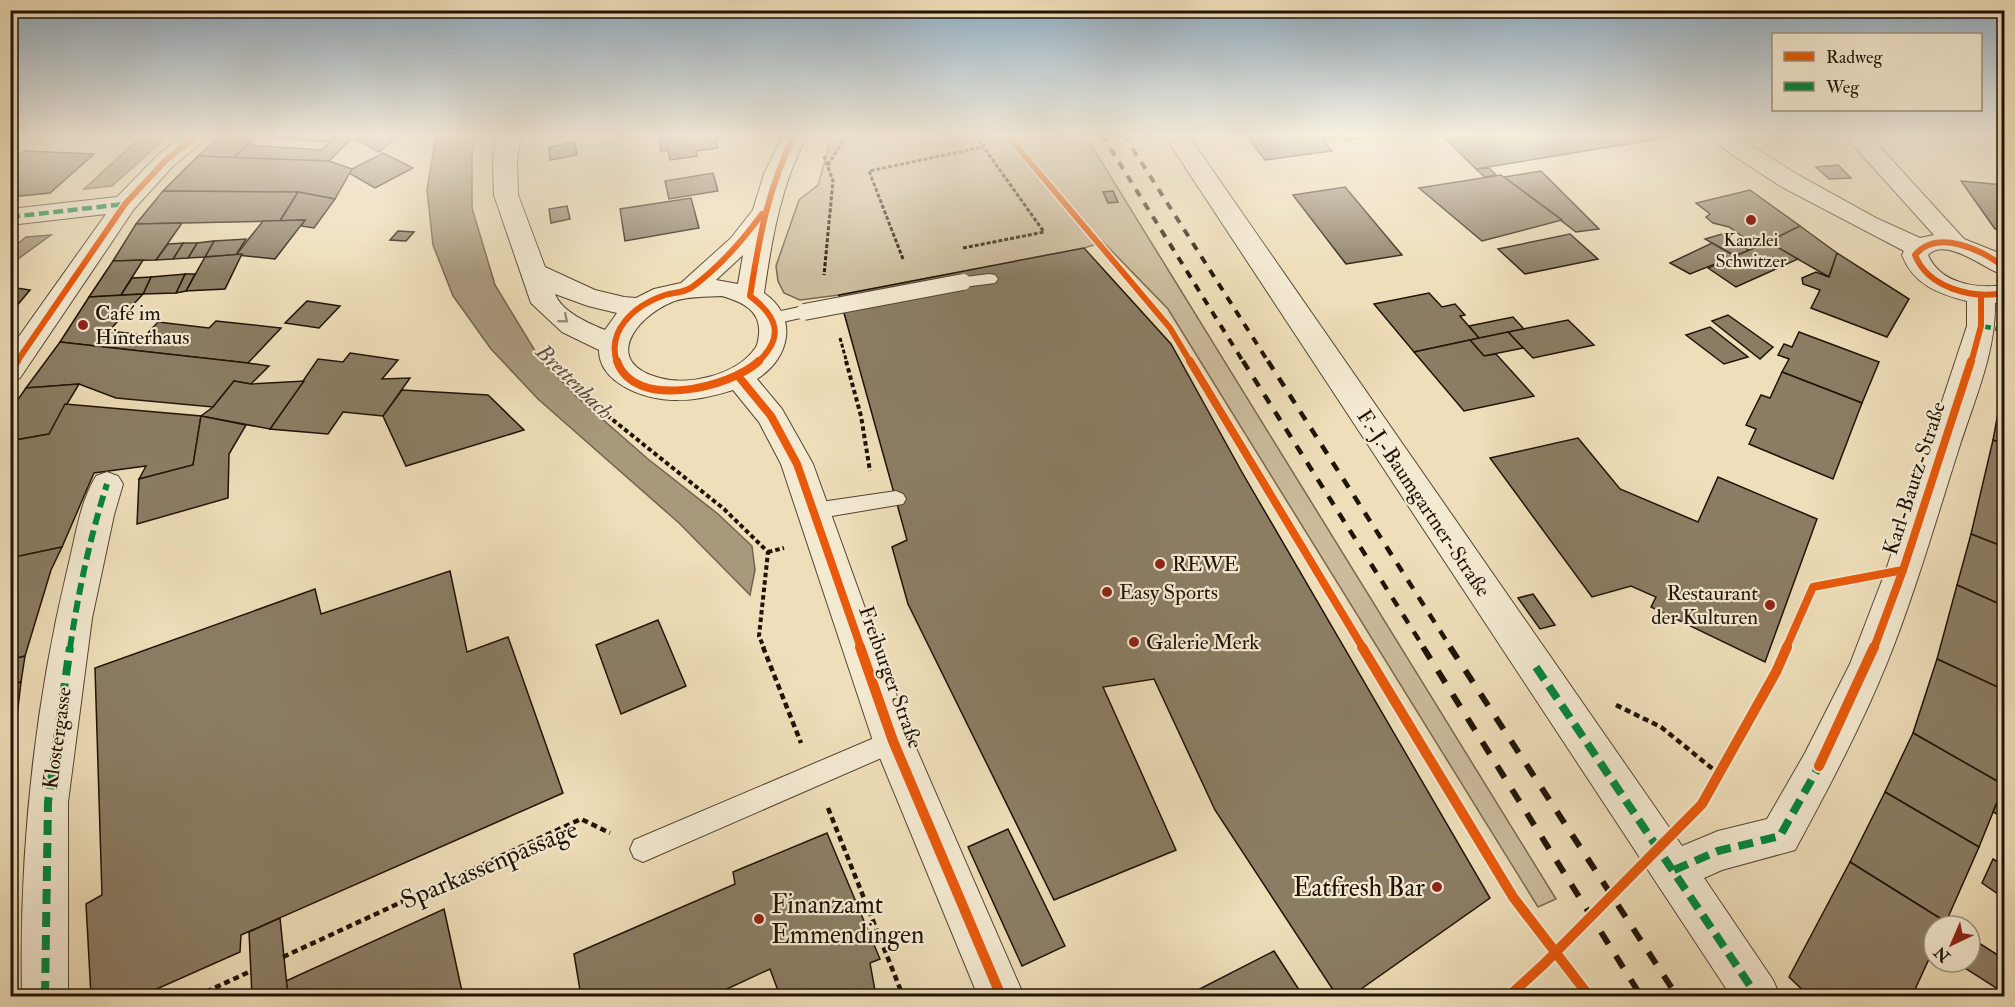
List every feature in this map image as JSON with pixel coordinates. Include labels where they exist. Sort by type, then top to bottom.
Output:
[{"type":"street","points":[[10,371],[125,204],[146,182]]},
{"type":"street","points":[[506,182],[506,195],[545,303],[572,326],[612,345]]},
{"type":"street","points":[[750,296],[762,214],[774,182]]},
{"type":"street","name":"F.-J.-Baumgartner-Straße","points":[[1208,182],[1757,996]]},
{"type":"street","points":[[1793,182],[1918,249],[1937,243],[1955,244],[1997,260],[1997,285],[1964,293],[1934,279],[1920,268],[1915,258],[1918,249]]},
{"type":"street","points":[[1900,182],[1955,244]]},
{"type":"street","points":[[10,217],[125,204]]},
{"type":"street","points":[[690,289],[740,244],[762,214]]},
{"type":"street","points":[[536,273],[578,295],[610,304],[640,308]]},
{"type":"street","name":"Karl-Bautz-Straße","points":[[1674,870],[1718,851],[1780,836],[1819,766],[1868,664],[1903,570],[1981,326],[1997,285]]},
{"type":"street","points":[[723,288],[750,296],[764,306],[773,318],[775,333],[770,349],[758,364],[739,376],[715,386],[690,391],[663,390],[641,384],[624,374],[615,360],[612,345],[621,325],[640,308],[663,296],[690,289],[723,288]]},
{"type":"street","name":"Freiburger Straße","points":[[739,376],[755,394],[797,464],[893,741],[1001,996]]},
{"type":"street","name":"Klostergasse","points":[[45,996],[48,802],[74,618],[94,525],[107,484]]},
{"type":"lane","points":[[773,318],[988,279]]},
{"type":"lane","points":[[814,512],[896,499]]},
{"type":"lane","points":[[643,849],[893,741]]},
{"type":"path","points":[[873,182],[904,260]]},
{"type":"path","points":[[962,248],[1044,232],[1008,182]]},
{"type":"path","points":[[1047,182],[1170,328],[1513,897],[1588,996]]},
{"type":"path","points":[[544,346],[556,364],[598,408],[745,525],[768,552],[759,636],[903,996]]},
{"type":"path","points":[[1609,702],[1661,727],[1719,774]]},
{"type":"path","points":[[198,996],[251,971]]},
{"type":"shaded area","points":[[92,182],[116,182],[112,186],[84,189]]},
{"type":"shaded area","points":[[428,182],[472,182],[472,208],[495,285],[540,359],[577,397],[648,459],[718,514],[752,546],[755,570],[750,595],[679,523],[538,399],[491,349],[453,296],[433,245],[427,190]]},
{"type":"shaded area","points":[[819,182],[1114,182],[1556,899],[1538,907],[1168,309],[1103,242],[1084,248],[839,295],[800,300],[784,293],[778,281],[776,266],[799,200]]},
{"type":"shaded area","points":[[51,235],[11,264],[11,249],[26,237]]},
{"type":"building","points":[[10,182],[62,182],[50,193],[10,197]]},
{"type":"building","points":[[172,182],[345,182],[335,199],[298,192],[163,191]]},
{"type":"building","points":[[365,182],[386,182],[375,188]]},
{"type":"building","points":[[665,182],[715,182],[718,191],[669,199]]},
{"type":"building","points":[[1457,182],[1510,182],[1562,220],[1482,241],[1419,188]]},
{"type":"building","points":[[1511,182],[1552,182],[1599,229],[1576,232]]},
{"type":"building","points":[[1962,182],[2004,185],[2004,230],[1995,229]]},
{"type":"building","points":[[1345,187],[1402,255],[1346,264],[1293,195]]},
{"type":"building","name":"Kanzlei Schwitzer","points":[[1750,190],[1800,226],[1757,247],[1729,227],[1713,223],[1706,217],[1710,214],[1696,203]]},
{"type":"building","points":[[163,191],[298,192],[280,221],[136,224]]},
{"type":"building","points":[[1113,191],[1118,202],[1108,203],[1103,192]]},
{"type":"building","points":[[298,192],[335,199],[314,228],[301,226],[305,220],[280,221]]},
{"type":"building","points":[[691,198],[699,228],[625,241],[620,209]]},
{"type":"building","points":[[567,206],[570,219],[551,223],[549,209]]},
{"type":"building","points":[[305,220],[275,259],[236,255],[263,221]]},
{"type":"building","points":[[182,223],[156,260],[113,261],[136,224]]},
{"type":"building","points":[[1800,226],[1837,253],[1829,277],[1768,242]]},
{"type":"building","points":[[398,231],[414,232],[406,241],[390,240]]},
{"type":"building","points":[[1570,234],[1598,259],[1525,274],[1498,249]]},
{"type":"building","points":[[1722,234],[1749,250],[1735,256],[1705,239]]},
{"type":"building","points":[[246,239],[236,255],[205,257],[214,241]]},
{"type":"building","points":[[214,241],[205,257],[188,258],[197,243]]},
{"type":"building","points":[[1768,242],[1798,259],[1736,287],[1708,268]]},
{"type":"building","points":[[183,243],[197,243],[188,258],[173,259]]},
{"type":"building","points":[[183,243],[173,259],[156,260],[168,244]]},
{"type":"building","points":[[1712,243],[1735,256],[1690,274],[1670,263]]},
{"type":"building","name":"Galerie Merk","points":[[1084,248],[1171,344],[1243,474],[1490,898],[1351,996],[1337,996],[1215,810],[1154,679],[1103,687],[1176,850],[1054,900],[908,604],[892,547],[907,540],[839,295]]},
{"type":"building","points":[[1837,253],[1909,299],[1887,337],[1811,308],[1820,290],[1803,284],[1802,278],[1816,272],[1829,277]]},
{"type":"building","points":[[242,254],[225,289],[186,291],[205,257]]},
{"type":"building","points":[[143,260],[121,295],[89,297],[113,261]]},
{"type":"building","points":[[185,274],[195,274],[186,291],[176,293]]},
{"type":"building","points":[[185,274],[176,293],[143,294],[151,277]]},
{"type":"building","points":[[151,277],[143,294],[121,295],[132,278]]},
{"type":"building","points":[[10,287],[30,290],[10,314]]},
{"type":"building","points":[[1429,293],[1442,307],[1455,304],[1465,315],[1460,316],[1479,338],[1414,352],[1374,304]]},
{"type":"building","points":[[143,294],[95,346],[60,342],[89,297]]},
{"type":"building","points":[[307,301],[340,306],[319,328],[285,323]]},
{"type":"building","points":[[1728,315],[1773,347],[1760,359],[1712,321]]},
{"type":"building","points":[[1513,317],[1524,329],[1479,338],[1469,326]]},
{"type":"building","points":[[1568,320],[1594,345],[1533,358],[1508,332]]},
{"type":"building","points":[[216,321],[281,328],[248,363],[95,346],[109,331],[146,335],[158,322],[209,328]]},
{"type":"building","points":[[1710,327],[1748,357],[1724,364],[1686,335]]},
{"type":"building","points":[[1508,332],[1523,348],[1484,356],[1470,340]]},
{"type":"building","points":[[1799,332],[1879,362],[1862,403],[1782,372],[1789,359],[1778,355],[1784,344],[1792,347]]},
{"type":"building","points":[[1470,340],[1484,356],[1496,354],[1534,396],[1464,411],[1414,352]]},
{"type":"building","points":[[60,342],[269,366],[251,384],[234,381],[213,407],[116,398],[79,384],[26,388]]},
{"type":"building","points":[[350,353],[398,360],[382,379],[410,378],[383,416],[343,412],[328,434],[270,429],[318,359],[343,362]]},
{"type":"building","points":[[1782,372],[1862,403],[1833,479],[1749,444],[1756,429],[1746,425],[1761,395],[1770,398]]},
{"type":"building","points":[[234,381],[251,384],[304,381],[270,429],[201,416],[213,407]]},
{"type":"building","points":[[2004,381],[2004,444],[1993,440]]},
{"type":"building","points":[[79,384],[49,434],[10,441],[10,411],[26,388]]},
{"type":"building","points":[[402,390],[488,395],[524,430],[406,466],[383,416]]},
{"type":"building","points":[[65,404],[201,416],[193,465],[139,479],[146,466],[94,473],[62,547],[10,558],[10,441],[49,434]]},
{"type":"building","points":[[201,416],[246,425],[229,454],[228,498],[137,524],[139,479],[193,465]]},
{"type":"building","points":[[1578,438],[1620,489],[1698,522],[1718,477],[1817,519],[1765,662],[1651,607],[1656,597],[1631,586],[1592,597],[1490,458]]},
{"type":"building","points":[[1993,440],[2004,444],[2004,547],[1971,534]]},
{"type":"building","points":[[1971,534],[2004,547],[2004,606],[1957,585]]},
{"type":"building","points":[[62,547],[51,570],[25,656],[10,660],[10,558]]},
{"type":"building","points":[[450,571],[467,652],[508,637],[563,793],[241,935],[240,952],[141,996],[91,996],[86,904],[102,895],[95,668],[315,589],[321,614]]},
{"type":"building","points":[[1957,585],[2004,606],[2004,690],[1937,659]]},
{"type":"building","points":[[1533,594],[1555,625],[1540,629],[1518,598]]},
{"type":"building","points":[[658,620],[686,686],[621,714],[596,645]]},
{"type":"building","points":[[25,656],[21,682],[10,685],[10,660]]},
{"type":"building","points":[[1937,659],[2004,690],[2004,785],[1913,733]]},
{"type":"building","points":[[21,682],[10,776],[10,685]]},
{"type":"building","points":[[1913,733],[2004,785],[1979,847],[1885,792]]},
{"type":"building","points":[[2004,786],[2004,818],[1993,812]]},
{"type":"building","points":[[1885,792],[1979,847],[1950,914],[1933,914],[1850,862]]},
{"type":"building","points":[[1008,829],[1065,946],[1022,966],[968,847]]},
{"type":"building","name":"Finanzamt Emmendingen","points":[[827,833],[880,959],[870,963],[876,996],[780,996],[770,969],[712,996],[581,996],[574,954],[735,884],[733,872]]},
{"type":"building","points":[[1993,859],[2004,866],[2004,898],[1982,883]]},
{"type":"building","points":[[1850,862],[1933,914],[1922,914],[1922,974],[1912,996],[1809,996],[1789,977]]},
{"type":"building","points":[[444,909],[463,996],[288,996],[286,981]]},
{"type":"building","points":[[280,918],[288,996],[252,996],[249,932]]},
{"type":"building","points":[[1982,945],[2004,959],[2004,993],[1974,974],[1982,974]]},
{"type":"building","points":[[1274,951],[1303,996],[1186,996]]},
{"type":"railway","points":[[1131,182],[1244,363]]},
{"type":"railway","points":[[1154,182],[1269,363]]},
{"type":"railway","points":[[1243,361],[1424,648]]},
{"type":"railway","points":[[1268,361],[1451,648]]},
{"type":"railway","points":[[1423,647],[1641,996]]},
{"type":"railway","points":[[1450,647],[1677,996]]},
{"type":"marked path","points":[[10,217],[125,204]]},
{"type":"marked path","points":[[1981,326],[2004,330]]},
{"type":"marked path","points":[[45,996],[48,802],[74,618],[97,515],[107,484]]},
{"type":"marked path","points":[[1536,667],[1757,996]]},
{"type":"marked path","points":[[1674,870],[1718,851],[1780,836],[1822,761]]},
{"type":"cycle path","points":[[10,371],[125,204],[146,182]]},
{"type":"cycle path","points":[[762,214],[736,246],[694,286],[652,301],[626,319],[615,338],[614,353],[619,368],[630,379],[644,386],[661,389],[697,389],[736,377],[764,357],[775,339],[776,329],[771,314],[750,296],[760,233],[774,182]]},
{"type":"cycle path","points":[[1047,182],[1170,328],[1513,897],[1589,996]]},
{"type":"cycle path","points":[[2004,267],[1972,249],[1944,243],[1932,243],[1922,247],[1915,255],[1919,265],[1928,274],[1952,288],[1980,295],[2004,293]]},
{"type":"cycle path","points":[[1819,766],[1868,664],[1903,570],[1971,363],[1981,326],[1981,295]]},
{"type":"cycle path","points":[[739,377],[771,416],[797,464],[893,741],[1001,996]]},
{"type":"cycle path","points":[[1509,996],[1544,964],[1702,804],[1776,672],[1813,587],[1903,570]]},
{"type":"place","name":"Kanzlei Schwitzer","points":[[1751,220]]},
{"type":"place","name":"Café im Hinterhaus","points":[[83,325]]},
{"type":"place","name":"REWE","points":[[1160,564]]},
{"type":"place","name":"Easy Sports","points":[[1107,592]]},
{"type":"place","name":"Restaurant der Kulturen","points":[[1770,605]]},
{"type":"place","name":"Galerie Merk","points":[[1134,642]]},
{"type":"place","name":"Eatfresh Bar","points":[[1437,887]]},
{"type":"place","name":"Finanzamt Emmendingen","points":[[759,919]]},
{"type":"water label","name":"Brettenbach","points":[[575,381]]}]
